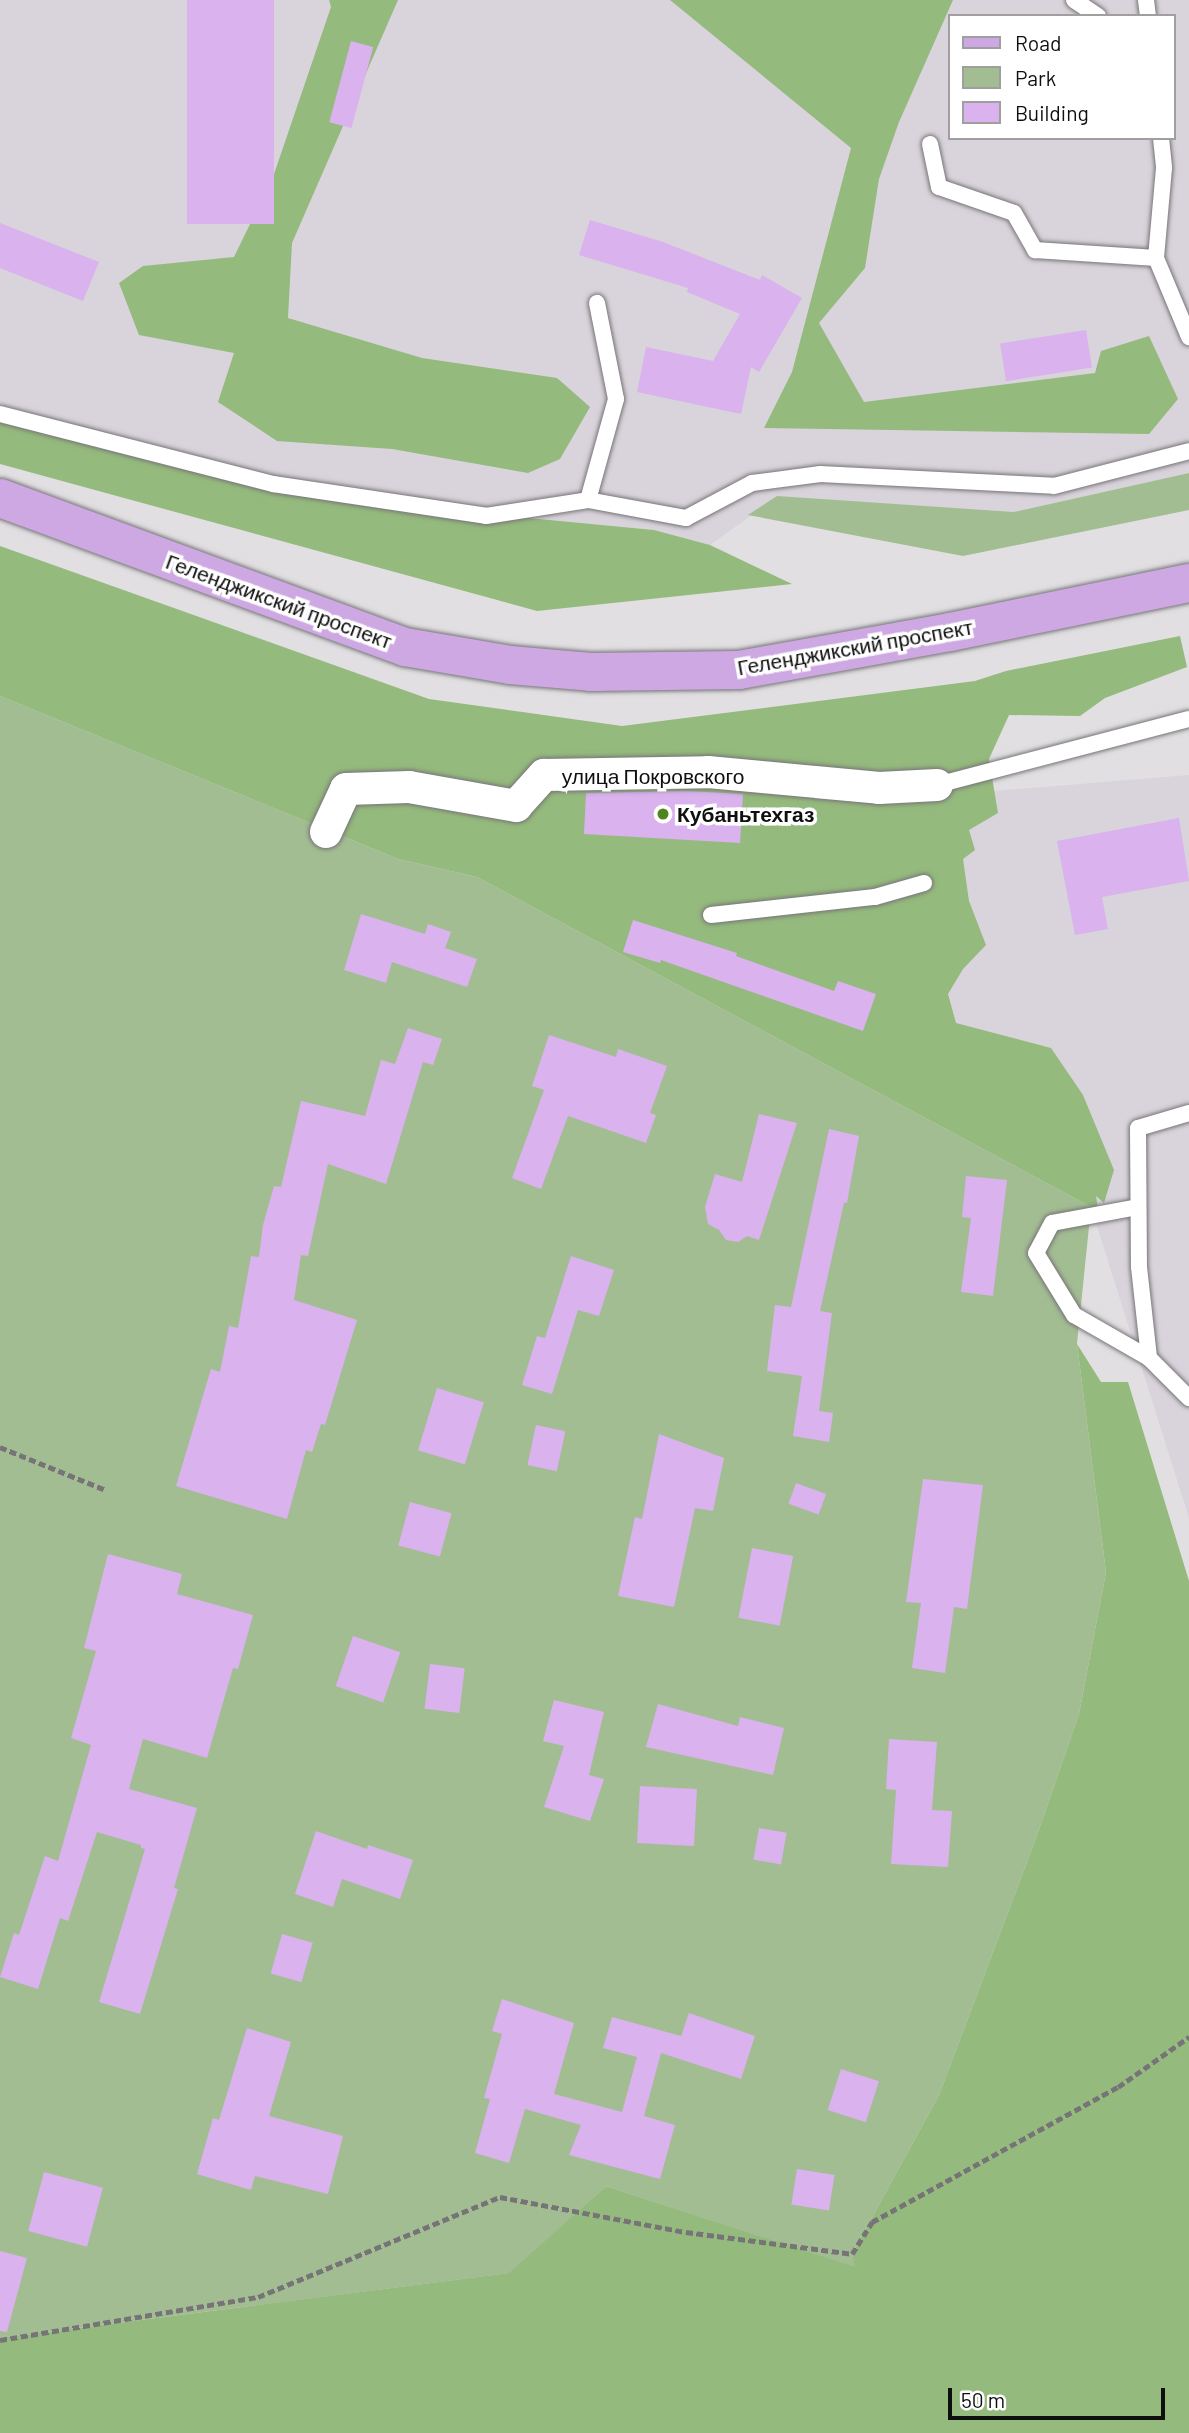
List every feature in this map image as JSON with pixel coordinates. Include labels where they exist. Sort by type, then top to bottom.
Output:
[{"type":"main road","name":"Геленджикский проспект","points":[[0,499],[405,647],[510,666],[591,672],[738,670],[950,632],[1189,583]]},
{"type":"street","name":"улица Покровского","points":[[326,832],[346,789],[409,787],[516,806],[544,775],[708,772],[879,788],[937,785]]},
{"type":"lane","points":[[1074,0],[1095,14]]},
{"type":"lane","points":[[1161,140],[1164,168],[1156,258],[1189,337]]},
{"type":"lane","points":[[930,144],[939,187],[1014,213],[1035,250],[1156,258]]},
{"type":"lane","points":[[588,500],[616,399],[597,303]]},
{"type":"lane","points":[[0,414],[273,484],[486,516],[588,500],[686,518],[752,483],[820,474],[1054,486],[1189,451]]},
{"type":"lane","points":[[937,785],[1189,719]]},
{"type":"lane","points":[[711,915],[875,897],[924,883]]},
{"type":"lane","points":[[1149,1358],[1139,1267],[1138,1128],[1189,1113]]},
{"type":"lane","points":[[1138,1207],[1052,1223],[1037,1253],[1074,1315],[1149,1358],[1189,1398]]},
{"type":"path","points":[[0,1447],[106,1490]]},
{"type":"path","points":[[0,2340],[258,2297],[500,2197],[686,2232],[852,2254],[873,2222],[1118,2087],[1189,2037]]},
{"type":"shaded area","points":[[0,0],[1189,0],[1189,473],[1014,512],[777,497],[710,545],[654,530],[456,511],[205,468],[0,415]]},
{"type":"shaded area","points":[[1189,775],[1189,1518],[1091,1207],[552,780],[896,799]]},
{"type":"green space","points":[[329,0],[398,0],[292,243],[288,318],[422,358],[557,378],[590,407],[560,459],[528,473],[392,449],[277,441],[218,402],[234,353],[139,335],[119,283],[143,266],[234,257],[273,177],[331,7]]},
{"type":"green space","points":[[670,0],[953,0],[899,122],[879,179],[865,268],[819,323],[864,402],[1095,373],[1101,351],[1149,336],[1178,399],[1149,434],[764,428],[792,372],[851,148]]},
{"type":"green space","points":[[0,415],[205,468],[456,511],[654,530],[710,545],[792,584],[537,611],[0,464]]},
{"type":"green space","points":[[1189,473],[1189,510],[963,556],[748,515],[777,496],[1014,512]]},
{"type":"green space","points":[[0,546],[429,699],[622,726],[975,681],[1006,671],[1180,636],[1187,667],[1105,698],[1080,716],[1009,715],[989,759],[998,813],[969,830],[975,850],[963,859],[969,901],[986,945],[963,969],[948,994],[956,1023],[1051,1048],[1083,1095],[1114,1170],[1104,1203],[1096,1196],[1100,1222],[1091,1207],[477,877],[398,859],[0,696]]},
{"type":"green space","points":[[0,696],[398,859],[477,877],[1091,1207],[1077,1344],[1106,1572],[1079,1714],[1035,1841],[939,2095],[852,2254],[856,2268],[606,2186],[510,2273],[0,2338]]},
{"type":"green space","points":[[1077,1344],[1101,1382],[1128,1382],[1189,1581],[1189,2433],[0,2433],[0,2338],[509,2273],[606,2186],[855,2267],[852,2254],[939,2095],[1035,1841],[1079,1714],[1106,1572]]},
{"type":"building","points":[[187,0],[274,0],[274,224],[187,224]]},
{"type":"building","points":[[351,41],[373,47],[351,128],[329,122]]},
{"type":"building","points":[[590,220],[663,242],[760,280],[762,275],[802,298],[759,372],[751,367],[741,414],[637,392],[646,347],[713,361],[740,314],[687,292],[688,288],[579,255]]},
{"type":"building","points":[[0,223],[99,262],[83,301],[0,268]]},
{"type":"building","points":[[1086,330],[1092,368],[1006,381],[1000,344]]},
{"type":"building","name":"Кубаньтехгаз","points":[[686,791],[743,794],[740,843],[584,834],[586,793]]},
{"type":"building","points":[[1179,818],[1189,881],[1102,897],[1108,929],[1075,935],[1057,841]]},
{"type":"building","points":[[361,914],[425,934],[428,924],[451,932],[445,948],[477,959],[467,987],[392,962],[386,983],[344,970]]},
{"type":"building","points":[[633,920],[737,953],[736,956],[834,991],[838,981],[876,994],[863,1031],[661,960],[660,963],[623,952]]},
{"type":"building","points":[[408,1028],[442,1039],[433,1065],[423,1062],[386,1184],[328,1164],[308,1256],[301,1255],[294,1300],[357,1320],[325,1425],[321,1424],[312,1452],[306,1450],[287,1519],[176,1486],[211,1369],[220,1372],[229,1326],[238,1328],[251,1256],[259,1257],[263,1225],[274,1186],[281,1187],[301,1101],[365,1116],[381,1060],[395,1064]]},
{"type":"building","points":[[549,1035],[616,1057],[618,1049],[667,1066],[650,1113],[656,1115],[646,1143],[568,1116],[541,1189],[512,1178],[544,1090],[532,1086]]},
{"type":"building","points":[[759,1114],[797,1123],[759,1240],[747,1236],[738,1242],[726,1240],[719,1230],[708,1224],[705,1207],[715,1174],[742,1182]]},
{"type":"building","points":[[829,1129],[859,1136],[847,1203],[844,1203],[820,1311],[832,1313],[819,1411],[833,1413],[829,1442],[793,1436],[802,1376],[767,1371],[775,1305],[791,1307]]},
{"type":"building","points":[[966,1176],[1007,1180],[993,1296],[961,1292],[971,1218],[962,1217]]},
{"type":"building","points":[[571,1256],[614,1270],[599,1316],[578,1310],[552,1394],[522,1385],[537,1336],[545,1338]]},
{"type":"building","points":[[437,1388],[484,1402],[465,1464],[418,1450]]},
{"type":"building","points":[[536,1425],[565,1431],[557,1471],[527,1465]]},
{"type":"building","points":[[659,1434],[724,1458],[713,1511],[695,1508],[674,1607],[618,1596],[635,1517],[642,1519]]},
{"type":"building","points":[[923,1479],[983,1485],[967,1609],[954,1607],[945,1673],[912,1668],[921,1603],[906,1602]]},
{"type":"building","points":[[796,1483],[826,1494],[819,1515],[788,1504]]},
{"type":"building","points":[[410,1502],[452,1513],[440,1557],[398,1545]]},
{"type":"building","points":[[752,1548],[793,1556],[780,1626],[738,1618]]},
{"type":"building","points":[[108,1554],[182,1574],[177,1594],[253,1615],[238,1669],[233,1668],[207,1758],[143,1739],[129,1789],[197,1808],[174,1888],[178,1889],[140,2014],[99,2002],[145,1849],[141,1848],[141,1845],[97,1832],[68,1921],[60,1918],[38,1989],[0,1977],[14,1933],[19,1935],[45,1856],[58,1861],[91,1745],[71,1738],[96,1651],[84,1648]]},
{"type":"building","points":[[353,1636],[400,1652],[383,1702],[336,1686]]},
{"type":"building","points":[[430,1664],[465,1668],[459,1713],[425,1709]]},
{"type":"building","points":[[554,1700],[604,1712],[589,1775],[604,1779],[590,1821],[544,1807],[564,1746],[543,1741]]},
{"type":"building","points":[[658,1704],[738,1726],[740,1717],[784,1728],[773,1775],[646,1747]]},
{"type":"building","points":[[889,1739],[937,1742],[932,1810],[952,1811],[948,1867],[891,1864],[896,1790],[886,1789]]},
{"type":"building","points":[[640,1786],[697,1789],[694,1846],[637,1843]]},
{"type":"building","points":[[759,1828],[787,1833],[781,1864],[753,1860]]},
{"type":"building","points":[[316,1831],[367,1849],[368,1845],[413,1860],[400,1899],[342,1879],[333,1907],[295,1894]]},
{"type":"building","points":[[282,1934],[313,1943],[301,1982],[271,1973]]},
{"type":"building","points":[[502,1999],[574,2023],[554,2094],[622,2112],[637,2057],[603,2048],[612,2017],[681,2036],[689,2013],[755,2036],[741,2079],[661,2053],[644,2116],[675,2125],[660,2179],[569,2155],[581,2125],[525,2109],[509,2163],[475,2153],[490,2099],[484,2098],[502,2034],[492,2031]]},
{"type":"building","points":[[247,2028],[291,2042],[269,2116],[343,2136],[328,2194],[255,2176],[251,2190],[197,2174],[213,2118],[219,2120]]},
{"type":"building","points":[[841,2069],[879,2081],[866,2122],[828,2110]]},
{"type":"building","points":[[797,2169],[835,2175],[829,2211],[791,2205]]},
{"type":"building","points":[[44,2172],[103,2188],[87,2247],[28,2231]]},
{"type":"building","points":[[0,2251],[27,2258],[7,2332],[0,2331]]},
{"type":"place","name":"Кубаньтехгаз","points":[[663,814]]}]
